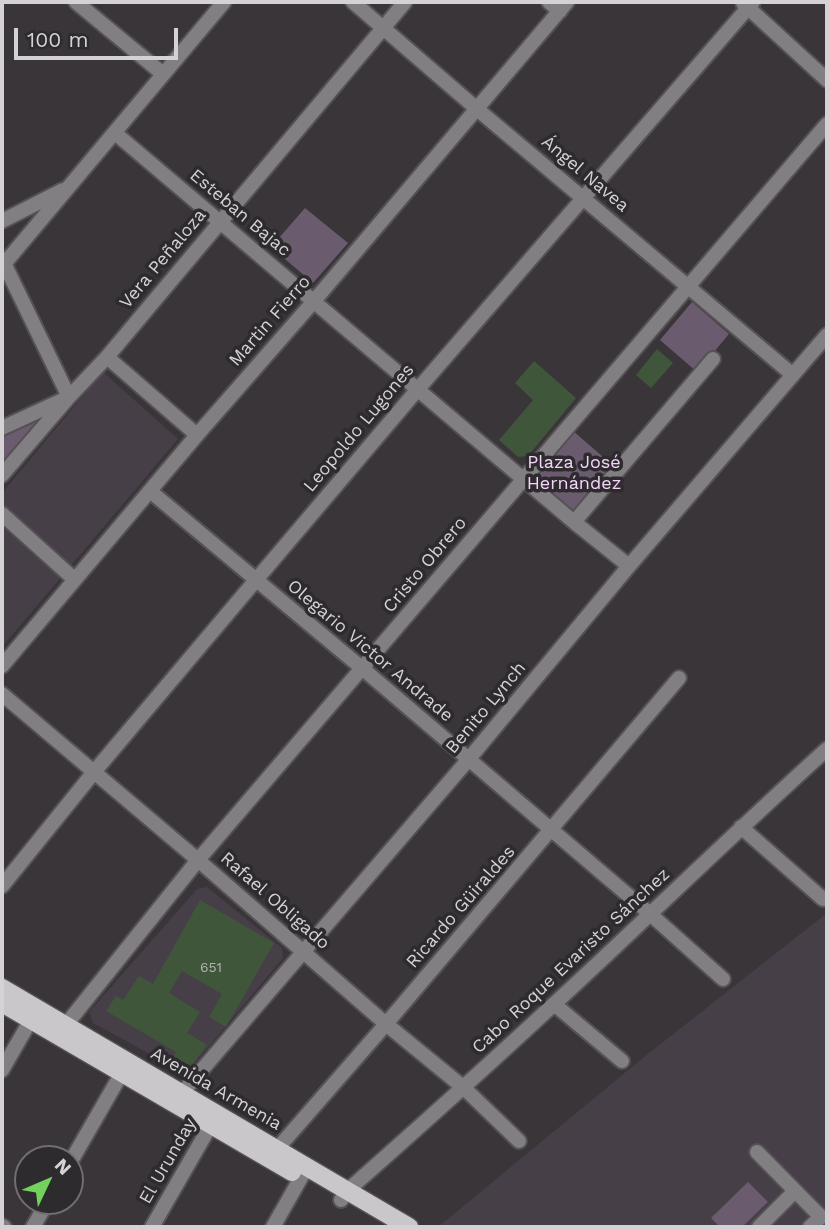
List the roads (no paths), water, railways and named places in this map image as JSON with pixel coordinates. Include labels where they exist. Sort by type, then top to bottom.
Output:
[{"type":"main road","name":"Avenida Armenia","points":[[2,988],[34,1015],[344,1195],[387,1224],[409,1227]]},
{"type":"main road","name":"Avenida Armenia","points":[[2,1003],[34,1015]]},
{"type":"street","points":[[76,2],[163,74]]},
{"type":"street","points":[[2,428],[69,397],[3,261],[115,133],[224,2]]},
{"type":"street","name":"Ángel Navea","points":[[353,2],[793,375]]},
{"type":"street","name":"Vera Peñaloza","points":[[2,475],[107,357],[405,2]]},
{"type":"street","points":[[747,4],[827,80]]},
{"type":"street","name":"Leopoldo Lugones","points":[[2,886],[93,772],[747,4]]},
{"type":"street","name":"Martin Fierro","points":[[2,666],[477,109],[559,5]]},
{"type":"street","name":"Cristo Obrero","points":[[63,1032],[198,860],[827,124]]},
{"type":"street","name":"Esteban Bajac","points":[[115,133],[629,566]]},
{"type":"street","points":[[2,221],[69,186]]},
{"type":"street","name":"Benito Lynch","points":[[179,1099],[827,335]]},
{"type":"street","points":[[107,357],[197,435]]},
{"type":"street","points":[[574,522],[713,359]]},
{"type":"street","name":"Olegario Victor Andrade","points":[[150,491],[363,669],[723,979]]},
{"type":"street","points":[[2,514],[74,579]]},
{"type":"street","name":"Ricardo Güiraldes","points":[[274,1154],[679,678]]},
{"type":"street","name":"Rafael Obligado","points":[[2,694],[386,1024],[464,1087],[519,1141]]},
{"type":"street","name":"Cabo Roque Evaristo Sánchez","points":[[344,1195],[554,1004],[827,749]]},
{"type":"street","points":[[741,827],[824,899]]},
{"type":"street","points":[[554,1004],[622,1061]]},
{"type":"street","points":[[2,1070],[34,1015]]},
{"type":"street","points":[[80,1145],[125,1068]]},
{"type":"street","name":"El Urunday","points":[[152,1227],[214,1119]]},
{"type":"street","points":[[757,1152],[821,1217],[810,1227]]},
{"type":"street","points":[[273,1227],[305,1173]]},
{"type":"street","points":[[759,1227],[795,1191]]},
{"type":"park label","name":"Plaza José Hernández","points":[[574,473]]}]
